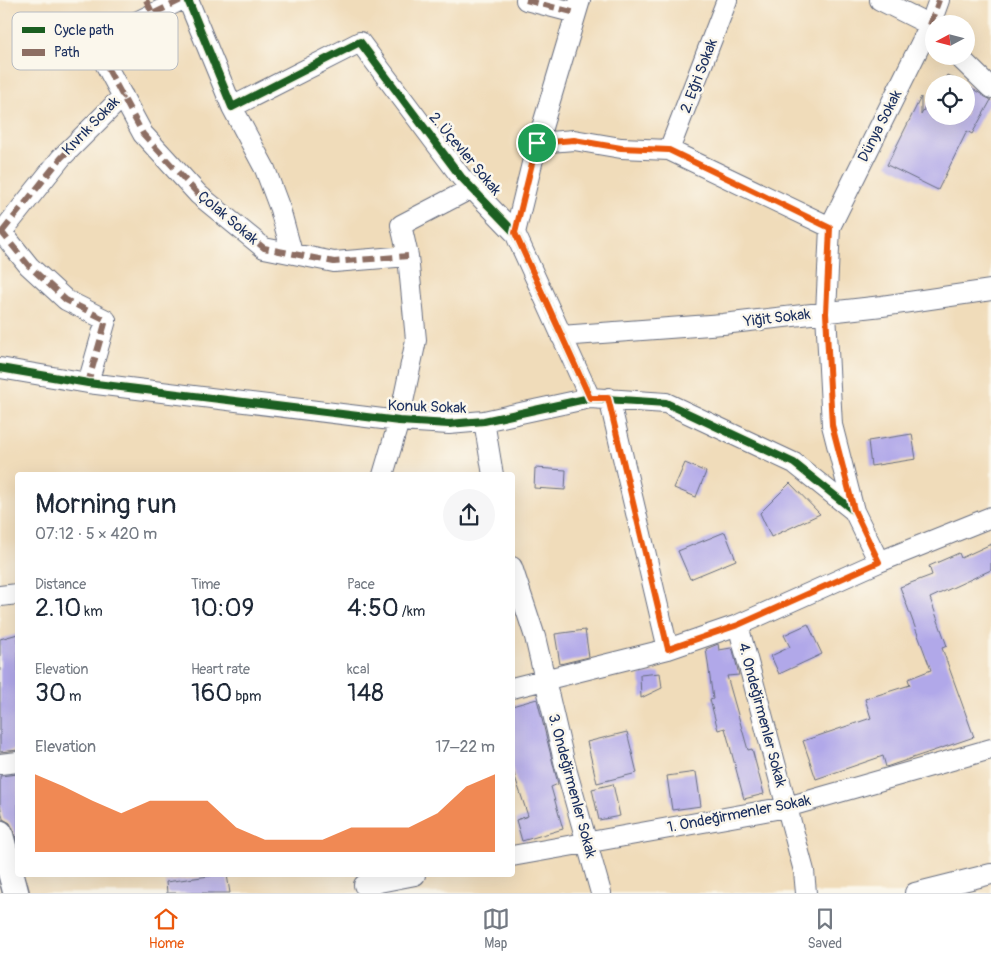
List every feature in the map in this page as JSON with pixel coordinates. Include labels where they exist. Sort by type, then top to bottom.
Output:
[{"type":"street","name":"Kıvrık Sokak","points":[[150,7],[181,0]]},
{"type":"street","points":[[188,0],[232,107],[264,169],[280,209],[292,253]]},
{"type":"street","points":[[515,233],[537,143],[578,6],[526,0]]},
{"type":"street","name":"2. Eğri Sokak","points":[[669,150],[727,0]]},
{"type":"street","points":[[880,0],[925,23]]},
{"type":"street","name":"Dünya Sokak","points":[[935,15],[939,0]]},
{"type":"street","name":"Dünya Sokak","points":[[830,228],[925,41]]},
{"type":"street","name":"2. Üçevler Sokak","points":[[232,107],[360,42],[472,188],[515,233],[561,336],[600,398],[668,649]]},
{"type":"street","points":[[967,65],[991,88]]},
{"type":"street","name":"Kıvrık Sokak","points":[[1,231],[61,158],[123,96],[109,70]]},
{"type":"street","name":"Çolak Sokak","points":[[123,96],[143,134],[199,195],[264,248],[334,262],[408,256]]},
{"type":"street","points":[[537,143],[574,140],[621,148],[669,150],[830,228],[826,313],[832,425],[854,510],[879,562]]},
{"type":"street","points":[[384,472],[398,421],[416,340],[408,256],[400,225],[472,188]]},
{"type":"street","points":[[1,231],[29,266],[66,300],[106,320],[88,383]]},
{"type":"street","name":"Yiğit Sokak","points":[[561,336],[723,324],[826,313],[991,290]]},
{"type":"street","name":"Konuk Sokak","points":[[0,368],[88,383],[398,421],[449,424],[484,421],[600,398],[666,403],[794,464],[854,510]]},
{"type":"street","points":[[484,421],[492,472]]},
{"type":"street","points":[[515,687],[668,649],[738,625],[879,562],[991,517]]},
{"type":"street","name":"3. Ondeğirmenler Sokak","points":[[515,577],[534,637],[601,893]]},
{"type":"street","points":[[0,596],[15,594]]},
{"type":"street","name":"4. Ondeğirmenler Sokak","points":[[738,625],[804,871],[806,893]]},
{"type":"street","name":"1. Ondeğirmenler Sokak","points":[[515,855],[787,807],[991,749]]},
{"type":"street","points":[[0,764],[15,762]]},
{"type":"street","points":[[0,833],[8,879]]},
{"type":"street","points":[[916,893],[991,874]]},
{"type":"street","points":[[364,884],[404,877]]},
{"type":"building","points":[[975,90],[991,100],[972,134],[967,131],[938,190],[887,165],[921,97],[921,115],[925,108],[925,125],[975,125]]},
{"type":"building","points":[[912,434],[916,459],[871,466],[868,441]]},
{"type":"building","points":[[685,463],[706,472],[696,497],[674,488]]},
{"type":"building","points":[[535,468],[566,470],[565,490],[534,488]]},
{"type":"building","points":[[790,483],[820,514],[771,537],[760,513]]},
{"type":"building","points":[[725,532],[736,560],[690,579],[678,551]]},
{"type":"building","points":[[991,544],[991,570],[930,598],[947,646],[942,648],[974,737],[886,767],[883,756],[816,779],[803,741],[871,718],[865,699],[910,685],[908,679],[931,670],[900,587],[932,575],[929,566],[959,553],[961,558]]},
{"type":"building","points":[[808,624],[822,654],[779,674],[771,656],[790,647],[784,635]]},
{"type":"building","points":[[585,630],[589,657],[560,664],[555,634]]},
{"type":"building","points":[[15,635],[15,750],[0,752],[0,639]]},
{"type":"building","points":[[718,644],[719,650],[731,648],[733,650],[739,675],[727,676],[748,750],[752,749],[764,794],[744,799],[725,728],[718,730],[710,700],[713,699],[706,649]]},
{"type":"building","points":[[660,673],[662,688],[641,698],[640,675]]},
{"type":"building","points":[[537,699],[558,784],[551,787],[563,829],[522,841],[516,820],[528,816],[515,777],[515,705]]},
{"type":"building","points":[[627,732],[637,773],[597,783],[587,742]]},
{"type":"building","points":[[696,772],[701,806],[672,810],[667,776]]},
{"type":"building","points":[[15,774],[15,836],[10,823],[3,819],[0,804],[0,776]]},
{"type":"building","points":[[613,784],[620,816],[599,820],[592,789]]},
{"type":"building","points":[[202,877],[227,877],[230,893],[167,893],[166,882]]},
{"type":"marked path","points":[[146,0],[152,12]]},
{"type":"marked path","points":[[157,12],[181,0]]},
{"type":"marked path","points":[[526,0],[576,13]]},
{"type":"marked path","points":[[934,15],[939,0]]},
{"type":"marked path","points":[[109,70],[143,134],[199,195],[264,248],[334,262],[408,256]]},
{"type":"marked path","points":[[2,232],[61,158],[123,96]]},
{"type":"marked path","points":[[0,230],[29,266],[66,300],[106,320],[88,383]]},
{"type":"cycle path","points":[[188,0],[232,107],[360,42],[461,177],[515,233],[590,398]]},
{"type":"cycle path","points":[[0,368],[88,383],[399,421],[449,424],[484,421],[590,398],[666,403],[794,463],[854,511]]},
{"type":"route","points":[[574,140],[621,148],[669,150],[830,228],[826,313],[832,425],[854,510],[879,562],[738,625],[668,649],[608,398],[590,398],[515,233],[537,143],[574,140]]}]
